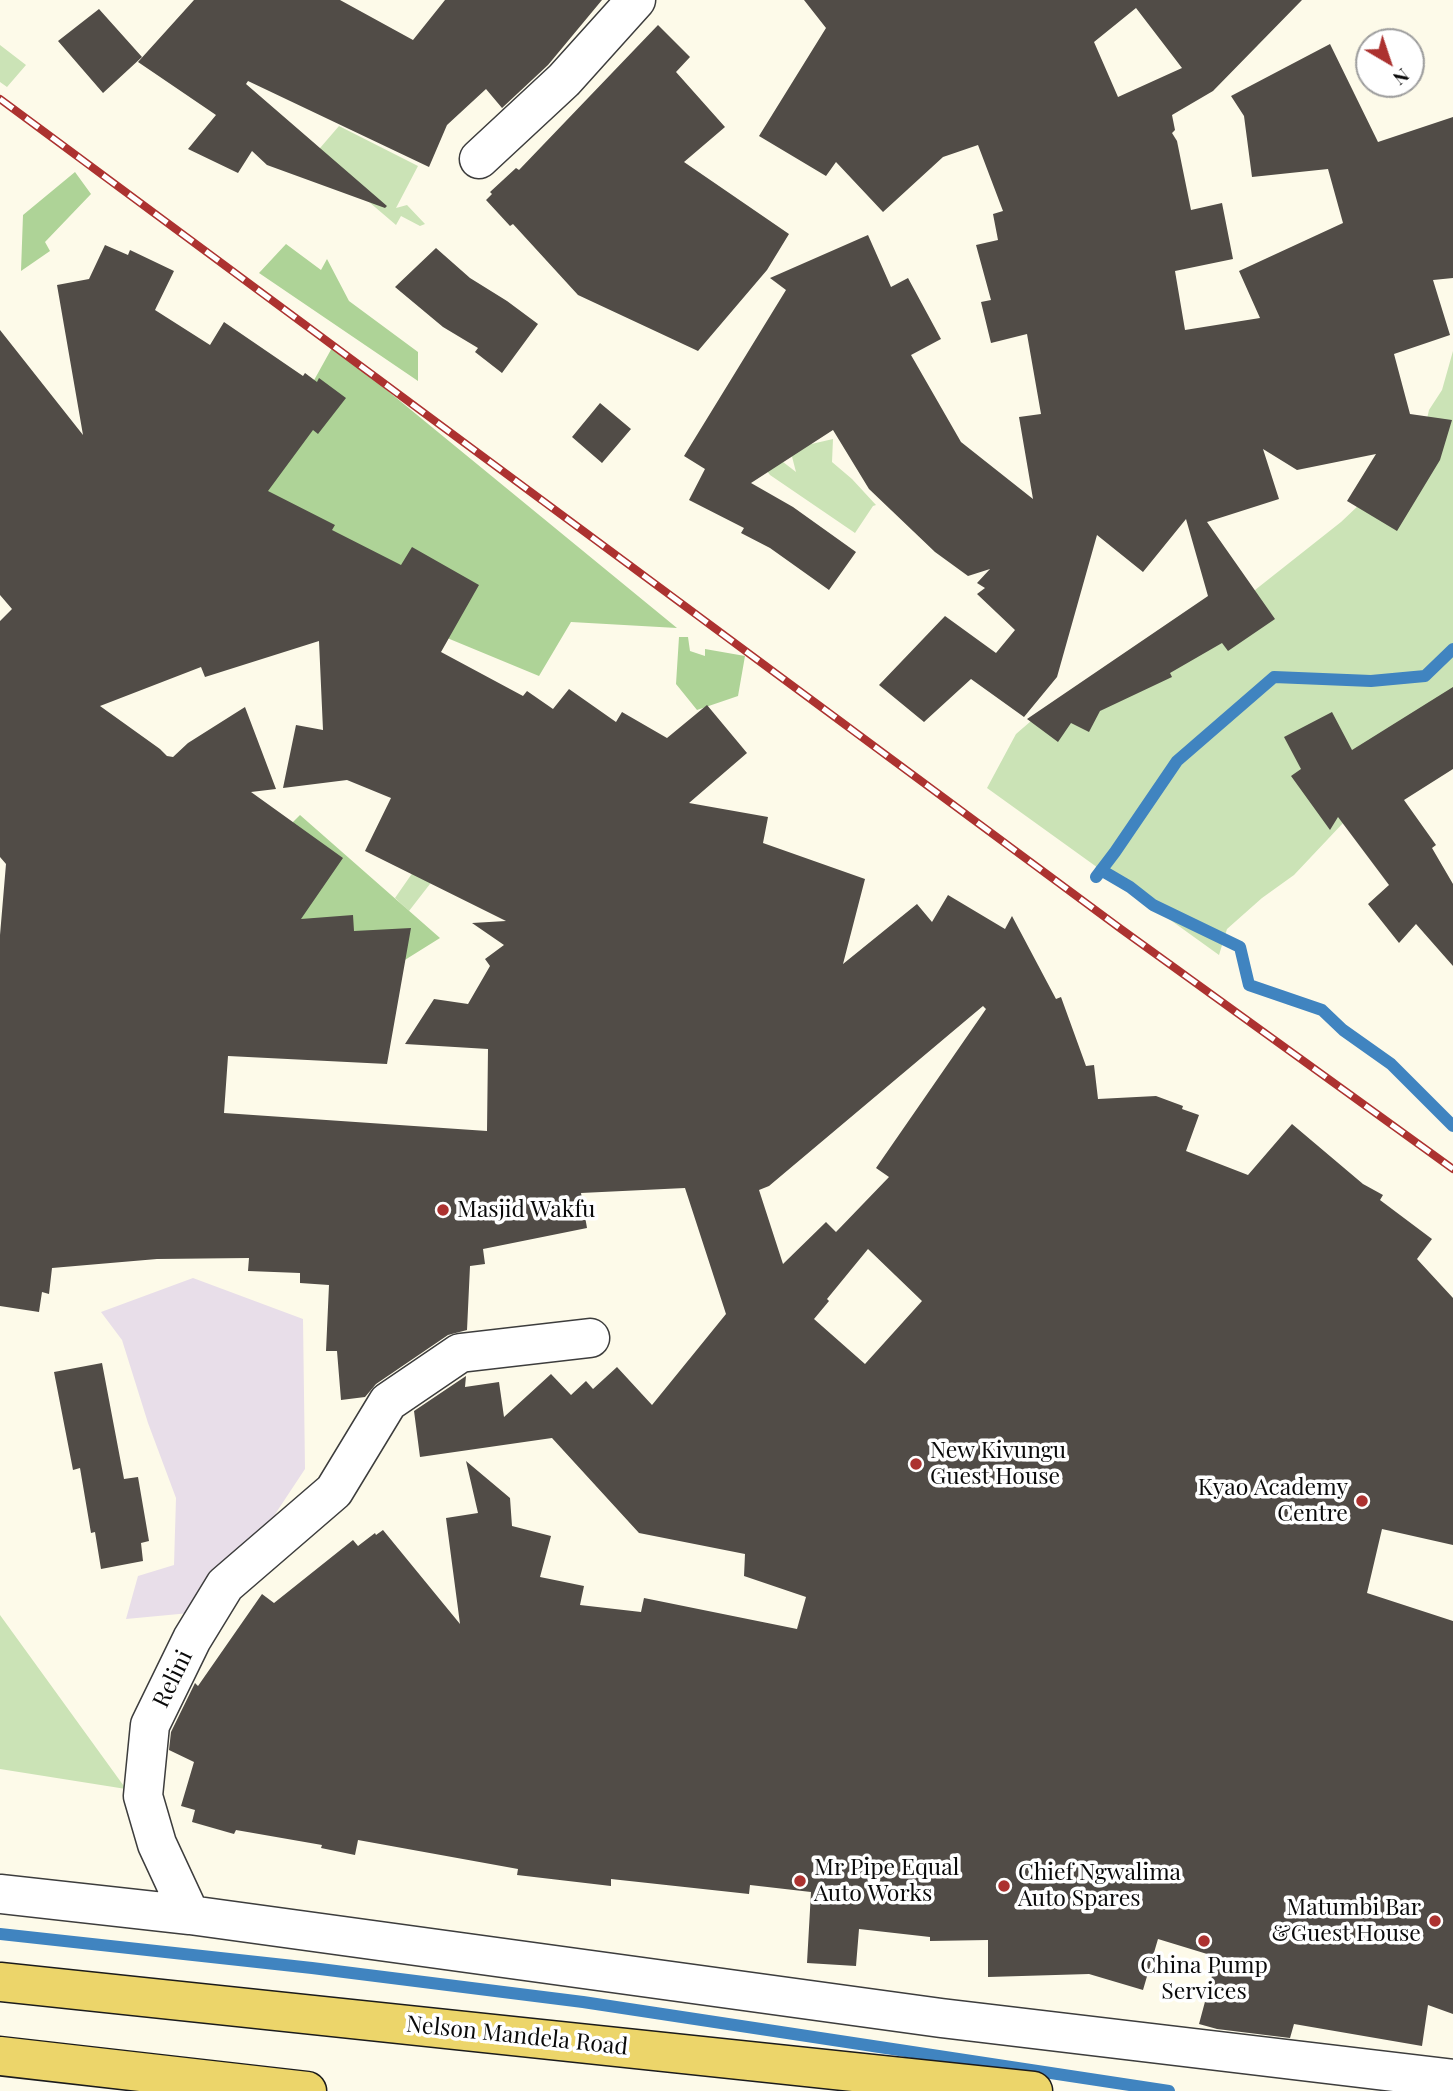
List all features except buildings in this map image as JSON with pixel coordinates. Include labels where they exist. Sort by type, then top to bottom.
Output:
[{"type":"main road","name":"Nelson Mandela Road","points":[[0,1982],[1033,2091]]},
{"type":"main road","points":[[0,2056],[307,2091]]},
{"type":"street","points":[[479,159],[564,80],[636,0]]},
{"type":"street","name":"Relini","points":[[190,1915],[157,1844],[144,1796],[150,1725],[192,1639],[225,1585],[334,1491],[388,1402],[460,1353],[590,1338]]},
{"type":"street","points":[[0,1894],[190,1915],[256,1933],[1453,2079]]},
{"type":"shaded area","points":[[193,1278],[303,1319],[305,1469],[211,1611],[126,1619],[138,1576],[174,1565],[176,1498],[148,1423],[122,1340],[101,1312]]},
{"type":"green space","points":[[0,45],[26,65],[7,87],[0,82]]},
{"type":"green space","points":[[339,126],[418,166],[396,208],[407,205],[425,224],[420,226],[401,216],[396,225],[314,155]]},
{"type":"green space","points":[[75,172],[91,194],[45,242],[50,251],[21,271],[23,215]]},
{"type":"green space","points":[[286,244],[321,270],[327,259],[349,301],[418,352],[418,381],[259,273]]},
{"type":"green space","points":[[333,346],[677,628],[571,622],[539,676],[302,573],[280,629],[257,456],[283,436]]},
{"type":"green space","points":[[1453,351],[1453,749],[1344,822],[1294,875],[1262,898],[1227,929],[1219,955],[987,788],[1016,734],[1031,721],[1212,624],[1341,522],[1424,432],[1429,410],[1442,390]]},
{"type":"green space","points":[[833,439],[832,462],[876,505],[855,533],[770,475],[750,449],[774,455],[796,472],[790,449]]},
{"type":"green space","points":[[679,637],[688,637],[690,651],[705,656],[705,649],[745,656],[738,696],[697,710],[676,684]]},
{"type":"green space","points":[[471,789],[485,813],[409,911],[395,898]]},
{"type":"green space","points":[[300,815],[440,938],[376,978],[297,980],[256,859]]},
{"type":"green space","points":[[0,1615],[126,1789],[0,1769]]},
{"type":"waterway","points":[[1096,877],[1177,761],[1274,677],[1371,681],[1425,676],[1453,649]]},
{"type":"waterway","points":[[1101,870],[1153,905],[1240,947],[1249,985],[1322,1010],[1343,1030],[1391,1064],[1453,1126]]},
{"type":"waterway","points":[[0,1934],[312,1968],[583,2002],[1169,2091]]},
{"type":"railway","points":[[0,99],[1121,929],[1453,1169]]},
{"type":"place","name":"Masjid Wakfu","points":[[443,1210]]},
{"type":"place","name":"New Kivungu Guest House","points":[[916,1464]]},
{"type":"place","name":"Kyao Academy Centre","points":[[1362,1501]]},
{"type":"place","name":"Mr Pipe Equal Auto Works","points":[[800,1881]]},
{"type":"place","name":"Chief Ngwalima Auto Spares","points":[[1004,1886]]},
{"type":"place","name":"Matumbi Bar &Guest House","points":[[1435,1921]]},
{"type":"place","name":"China Pump Services","points":[[1204,1941]]}]
